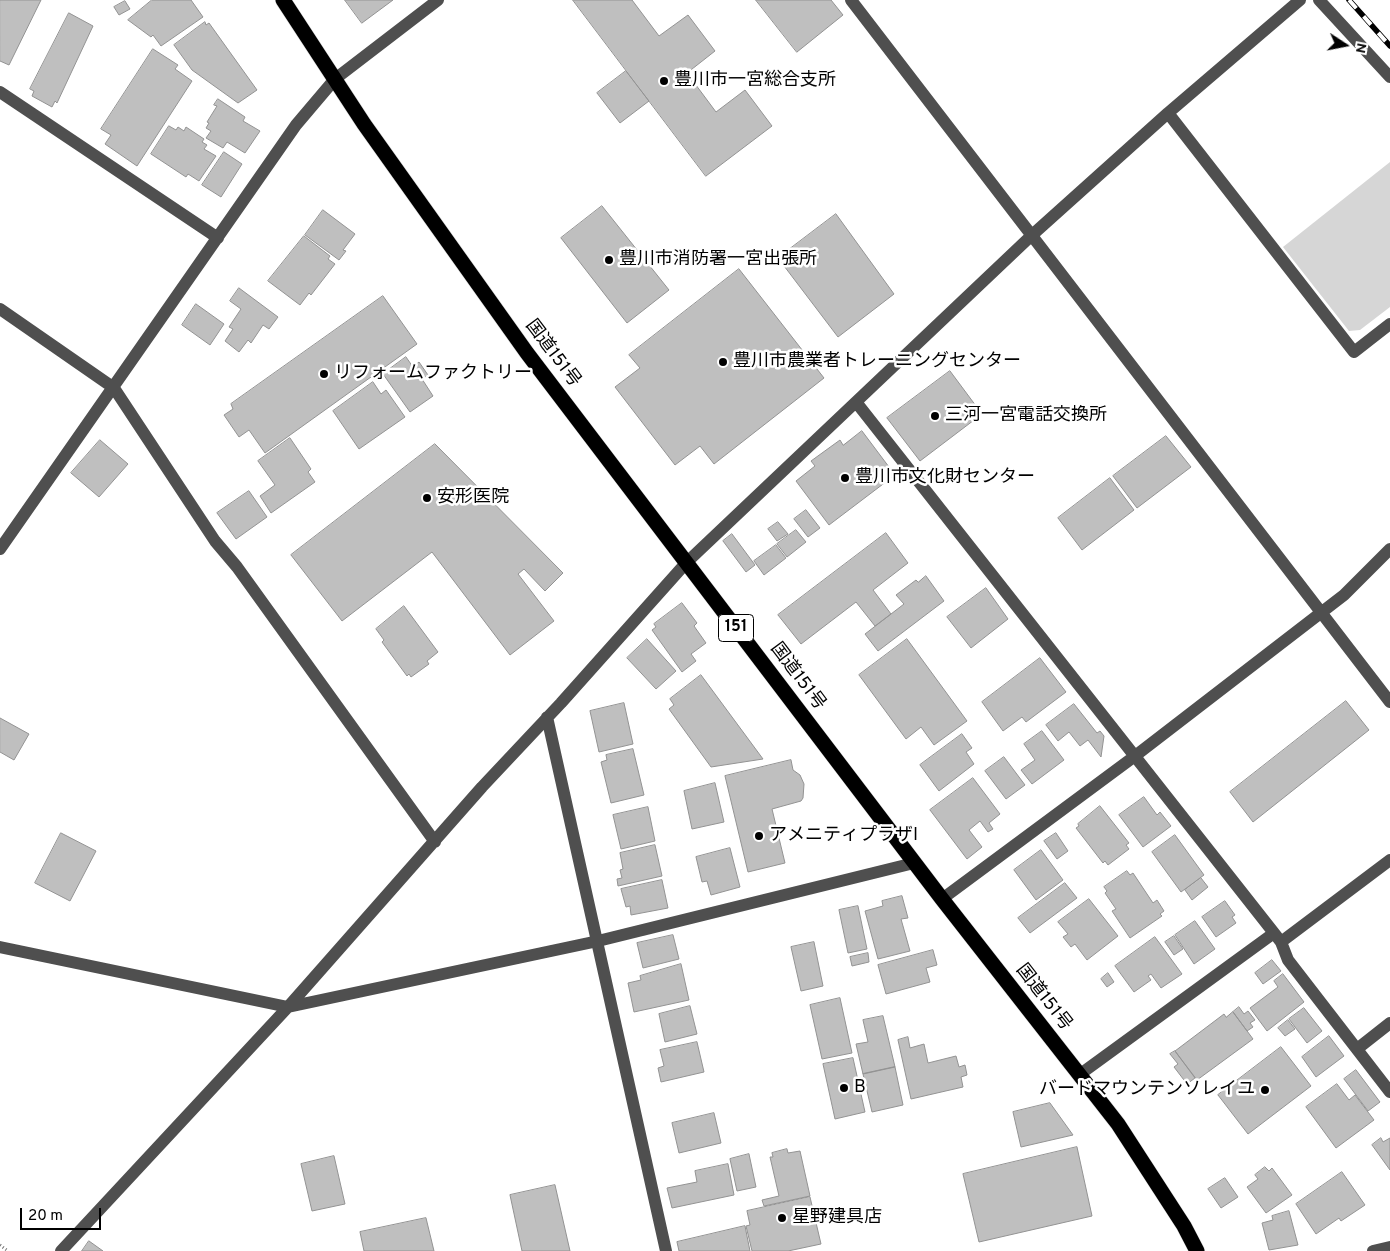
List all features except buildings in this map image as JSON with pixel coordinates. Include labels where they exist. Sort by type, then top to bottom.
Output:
[{"type":"highway","name":"国道151号","points":[[283,0],[364,124],[528,353],[914,863],[1118,1124],[1184,1226],[1197,1251]]},
{"type":"street","points":[[0,549],[296,125],[335,79],[438,0]]},
{"type":"street","points":[[851,0],[1390,702]]},
{"type":"street","points":[[61,1251],[288,1007],[686,563],[1031,236],[1168,113],[1300,0]]},
{"type":"street","points":[[1319,0],[1390,77]]},
{"type":"street","points":[[0,92],[218,238]]},
{"type":"street","points":[[1168,113],[1354,352],[1390,324]]},
{"type":"street","points":[[0,309],[114,388],[215,541],[237,567],[435,842]]},
{"type":"street","points":[[856,402],[1278,937],[1288,960],[1390,1092]]},
{"type":"street","points":[[942,899],[1135,756],[1344,595],[1390,549]]},
{"type":"street","points":[[547,717],[666,1251]]},
{"type":"street","points":[[1079,1075],[1390,860]]},
{"type":"street","points":[[0,947],[288,1007],[598,941],[914,863]]},
{"type":"street","points":[[1357,1049],[1390,1023]]},
{"type":"street","points":[[1373,1251],[1390,1247]]},
{"type":"path","points":[[0,1245],[8,1251]]},
{"type":"shaded area","points":[[1390,162],[1390,307],[1360,330],[1349,331],[1283,247]]},
{"type":"railway","points":[[1349,0],[1390,46]]},
{"type":"place","name":"豊川市一宮総合支所","points":[[664,81]]},
{"type":"place","name":"豊川市消防署一宮出張所","points":[[609,260]]},
{"type":"place","name":"豊川市農業者トレーニングセンター","points":[[723,362]]},
{"type":"place","name":"リフォームファクトリー","points":[[324,374]]},
{"type":"place","name":"三河一宮電話交換所","points":[[935,416]]},
{"type":"place","name":"豊川市文化財センター","points":[[845,478]]},
{"type":"place","name":"安形医院","points":[[427,498]]},
{"type":"place","name":"アメニティプラザI","points":[[759,836]]},
{"type":"place","name":"B","points":[[844,1088]]},
{"type":"place","name":"バードマウンテンソレイユ","points":[[1265,1090]]},
{"type":"place","name":"星野建具店","points":[[782,1218]]}]
